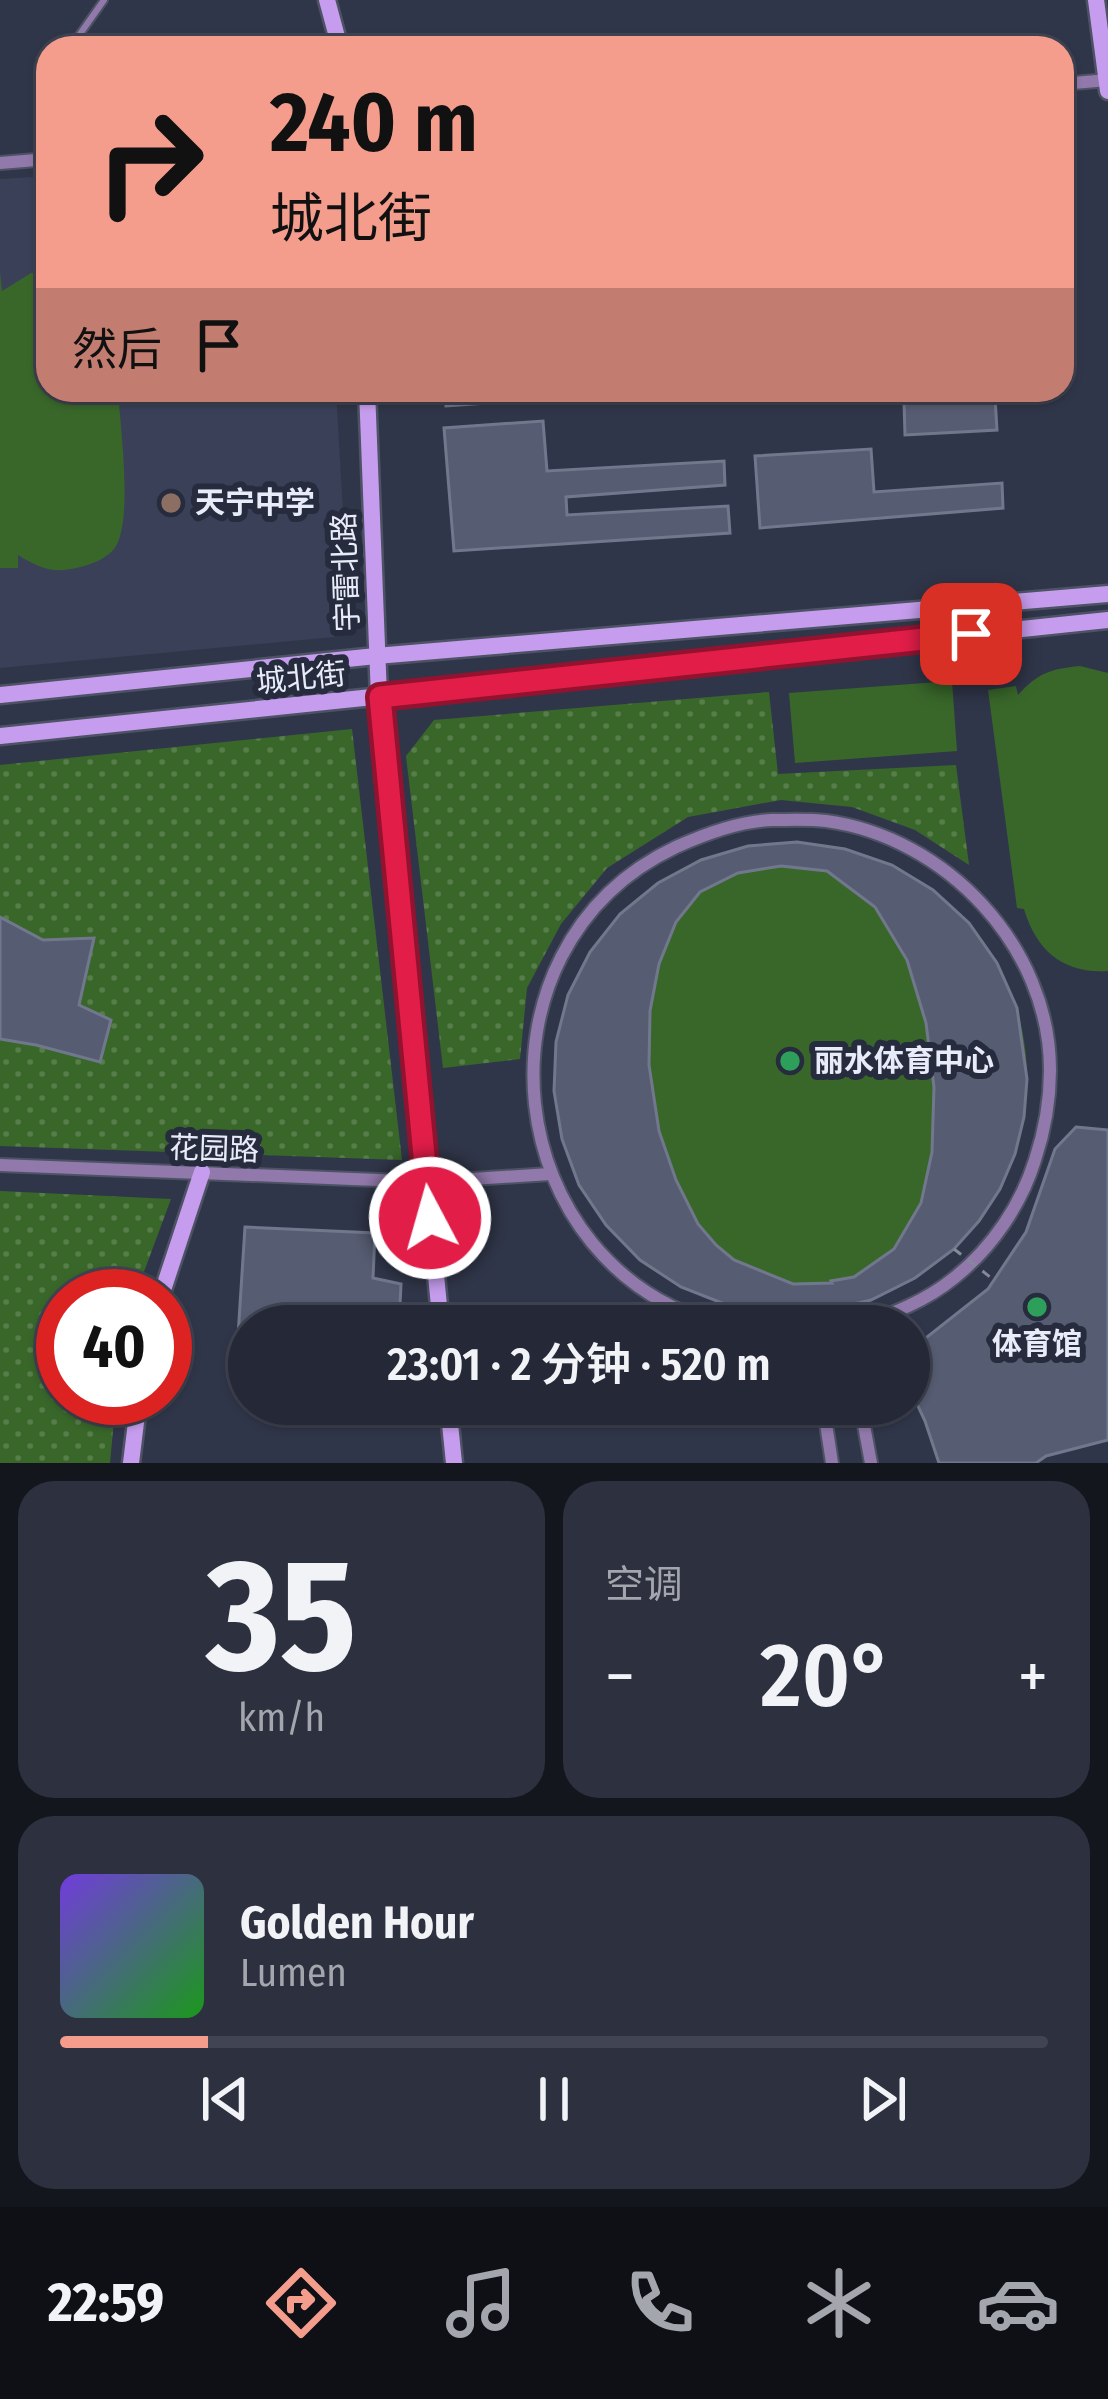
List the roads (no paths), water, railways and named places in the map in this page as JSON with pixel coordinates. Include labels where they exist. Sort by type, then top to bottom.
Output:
[{"type":"main road","points":[[327,0],[337,36]]},
{"type":"main road","points":[[1096,0],[1108,91]]},
{"type":"main road","name":"宇雷北路","points":[[367,402],[376,656],[439,1305]]},
{"type":"main road","name":"城北街","points":[[0,694],[376,656],[1108,594]]},
{"type":"main road","name":"城北街","points":[[0,736],[1108,620]]},
{"type":"main road","points":[[170,1269],[202,1172]]},
{"type":"main road","points":[[131,1463],[136,1425]]},
{"type":"main road","points":[[450,1425],[454,1463]]},
{"type":"street","points":[[1074,82],[1107,80]]},
{"type":"street","points":[[0,163],[36,160]]},
{"type":"street","points":[[671,1305],[612,1264],[577,1222],[550,1174],[534,1117],[532,1057],[544,998],[569,943],[606,896],[652,858],[707,833],[766,820],[826,821],[885,836],[938,864],[983,904],[1018,952],[1041,1008],[1051,1067],[1046,1127],[1028,1184],[996,1236],[954,1278],[911,1305]]},
{"type":"street","name":"花园路","points":[[0,1165],[427,1181],[550,1174]]},
{"type":"street","points":[[826,1425],[832,1463]]},
{"type":"street","points":[[864,1425],[871,1463]]},
{"type":"lane","points":[[79,36],[104,0]]},
{"type":"place","name":"天宁中学","points":[[171,503]]},
{"type":"place","name":"丽水体育中心","points":[[790,1061]]},
{"type":"place","name":"体育馆","points":[[1037,1307]]}]
